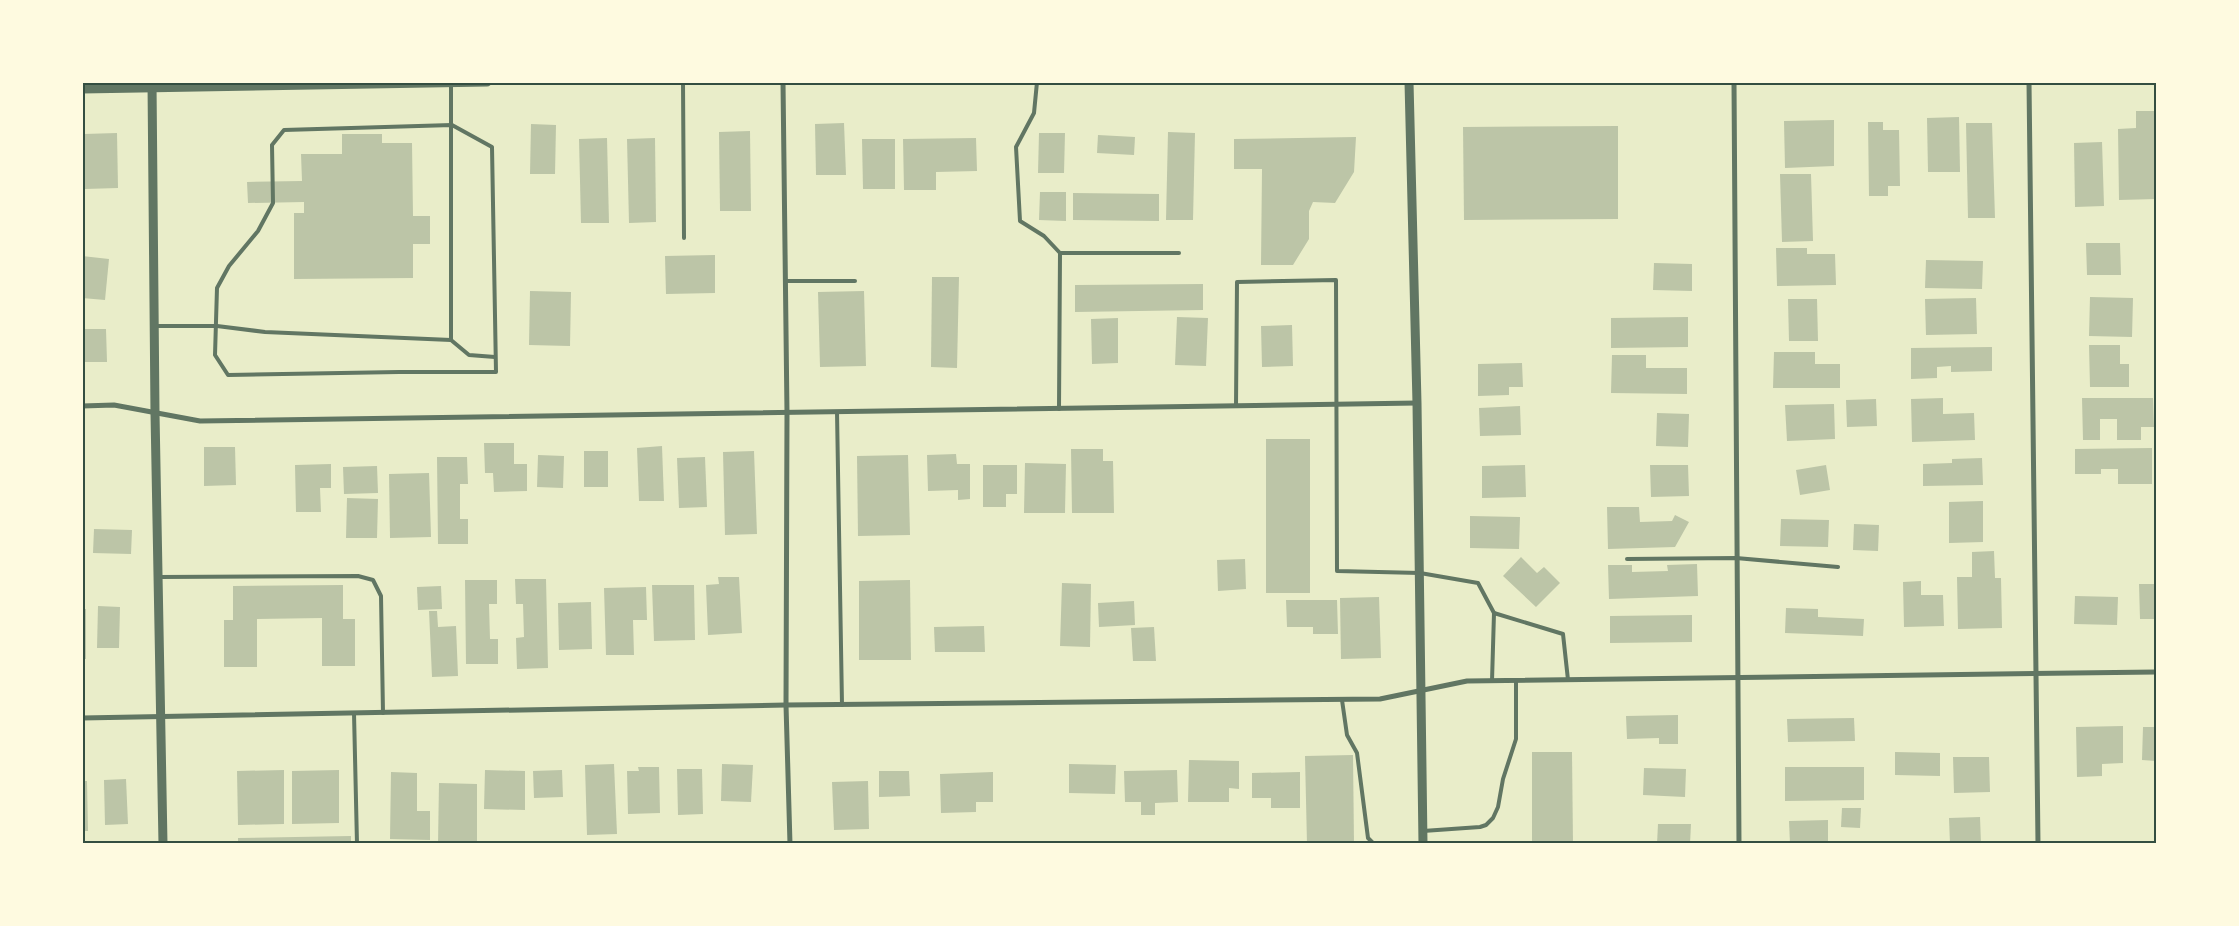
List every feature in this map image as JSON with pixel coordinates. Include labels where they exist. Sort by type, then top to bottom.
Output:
[{"type":"street","points":[[82,89],[152,85],[487,82]]},
{"type":"street","points":[[783,82],[787,413],[786,705],[790,844]]},
{"type":"street","points":[[1409,82],[1417,403],[1423,844]]},
{"type":"street","points":[[1734,82],[1739,844]]},
{"type":"street","points":[[2029,82],[2038,844]]},
{"type":"street","points":[[152,85],[155,413],[163,844]]},
{"type":"street","points":[[82,406],[114,406],[200,421],[1417,403]]},
{"type":"street","points":[[82,718],[786,705],[1342,700],[1380,699],[1467,681],[2156,672]]},
{"type":"lane","points":[[683,82],[684,238]]},
{"type":"lane","points":[[1037,82],[1034,112],[1016,147],[1020,221],[1044,236],[1060,253],[1059,409]]},
{"type":"lane","points":[[451,83],[451,340]]},
{"type":"lane","points":[[452,125],[492,147],[496,372],[228,375],[215,355],[218,288],[228,266],[258,231],[273,203],[272,144],[284,130],[452,125]]},
{"type":"lane","points":[[1060,253],[1179,253]]},
{"type":"lane","points":[[786,281],[855,280]]},
{"type":"lane","points":[[1236,406],[1237,282],[1336,280],[1337,571],[1420,573],[1478,582],[1494,613],[1492,681]]},
{"type":"lane","points":[[154,326],[217,326],[265,332],[451,340],[469,355],[495,357]]},
{"type":"lane","points":[[837,412],[842,705]]},
{"type":"lane","points":[[1627,559],[1736,558],[1838,567]]},
{"type":"lane","points":[[159,577],[358,576],[373,580],[381,596],[383,713]]},
{"type":"lane","points":[[1494,613],[1563,634],[1568,680]]},
{"type":"lane","points":[[1423,830],[1480,827],[1486,825],[1493,818],[1498,807],[1503,779],[1516,739],[1516,680]]},
{"type":"lane","points":[[1342,700],[1347,734],[1357,753],[1368,838],[1374,844]]},
{"type":"lane","points":[[354,713],[357,844]]},
{"type":"building","points":[[2136,111],[2156,111],[2156,199],[2119,200],[2118,129],[2136,128]]},
{"type":"building","points":[[1959,117],[1960,172],[1928,172],[1927,118]]},
{"type":"building","points":[[1834,120],[1834,166],[1785,168],[1784,121]]},
{"type":"building","points":[[1868,122],[1883,122],[1883,130],[1899,130],[1900,186],[1888,186],[1888,196],[1869,196]]},
{"type":"building","points":[[844,123],[846,175],[816,175],[815,124]]},
{"type":"building","points":[[1966,123],[1992,123],[1995,218],[1968,218]]},
{"type":"building","points":[[531,124],[556,125],[555,174],[530,174]]},
{"type":"building","points":[[1618,126],[1618,219],[1464,220],[1463,127]]},
{"type":"building","points":[[750,131],[751,211],[720,211],[719,132]]},
{"type":"building","points":[[1168,132],[1195,133],[1193,220],[1166,220]]},
{"type":"building","points":[[117,133],[118,188],[85,189],[84,134]]},
{"type":"building","points":[[1039,133],[1065,133],[1064,173],[1038,173]]},
{"type":"building","points":[[342,134],[382,134],[382,143],[412,143],[413,216],[430,216],[430,244],[413,244],[413,278],[294,279],[294,213],[304,213],[304,202],[248,203],[247,182],[302,181],[301,154],[342,154]]},
{"type":"building","points":[[1098,135],[1135,137],[1134,155],[1097,153]]},
{"type":"building","points":[[1356,137],[1354,172],[1335,203],[1313,202],[1309,211],[1309,239],[1293,265],[1261,265],[1262,169],[1234,169],[1234,139]]},
{"type":"building","points":[[607,138],[609,223],[581,223],[579,139]]},
{"type":"building","points":[[655,138],[656,222],[629,223],[627,139]]},
{"type":"building","points":[[976,138],[977,171],[936,172],[936,190],[904,190],[903,139]]},
{"type":"building","points":[[862,139],[895,139],[895,189],[863,189]]},
{"type":"building","points":[[2102,142],[2104,206],[2075,207],[2074,143]]},
{"type":"building","points":[[1780,174],[1811,174],[1813,241],[1782,242]]},
{"type":"building","points":[[1040,192],[1066,192],[1066,221],[1039,220]]},
{"type":"building","points":[[1073,193],[1159,194],[1159,221],[1073,220]]},
{"type":"building","points":[[2086,243],[2120,243],[2121,275],[2087,275]]},
{"type":"building","points":[[1776,248],[1807,248],[1807,254],[1835,254],[1836,285],[1777,286]]},
{"type":"building","points":[[715,255],[715,293],[666,294],[665,256]]},
{"type":"building","points":[[82,256],[109,259],[105,300],[82,298]]},
{"type":"building","points":[[1926,260],[1983,261],[1982,289],[1925,288]]},
{"type":"building","points":[[1654,263],[1692,264],[1692,291],[1653,290]]},
{"type":"building","points":[[932,277],[959,277],[957,368],[931,367]]},
{"type":"building","points":[[1203,284],[1203,310],[1075,312],[1075,285]]},
{"type":"building","points":[[530,291],[571,292],[570,346],[529,345]]},
{"type":"building","points":[[864,291],[866,366],[820,367],[818,292]]},
{"type":"building","points":[[2090,297],[2133,298],[2132,337],[2089,336]]},
{"type":"building","points":[[1976,298],[1977,334],[1926,335],[1925,299]]},
{"type":"building","points":[[1788,299],[1817,299],[1818,341],[1789,341]]},
{"type":"building","points":[[1177,317],[1208,318],[1206,366],[1175,365]]},
{"type":"building","points":[[1688,317],[1688,347],[1611,348],[1611,318]]},
{"type":"building","points":[[1118,318],[1118,363],[1092,364],[1091,319]]},
{"type":"building","points":[[1292,325],[1293,366],[1262,367],[1261,326]]},
{"type":"building","points":[[82,329],[106,329],[107,362],[82,362]]},
{"type":"building","points":[[2089,345],[2120,345],[2120,364],[2129,364],[2129,387],[2090,387]]},
{"type":"building","points":[[1992,347],[1992,371],[1951,372],[1951,366],[1937,367],[1937,378],[1911,379],[1911,348]]},
{"type":"building","points":[[1774,352],[1815,352],[1815,364],[1840,364],[1840,388],[1773,388]]},
{"type":"building","points":[[1612,355],[1646,355],[1646,368],[1687,368],[1687,394],[1611,393]]},
{"type":"building","points":[[1522,363],[1523,387],[1509,387],[1509,395],[1478,396],[1478,364]]},
{"type":"building","points":[[1943,398],[1943,414],[1974,413],[1975,440],[1912,442],[1911,399]]},
{"type":"building","points":[[2082,398],[2153,398],[2154,427],[2141,427],[2141,440],[2117,440],[2117,419],[2100,419],[2100,440],[2083,440]]},
{"type":"building","points":[[1876,399],[1877,426],[1847,427],[1846,400]]},
{"type":"building","points":[[1834,404],[1835,439],[1787,441],[1785,405]]},
{"type":"building","points":[[1520,406],[1521,435],[1480,436],[1479,408]]},
{"type":"building","points":[[1657,413],[1689,414],[1688,447],[1656,446]]},
{"type":"building","points":[[1266,439],[1310,439],[1310,593],[1266,593]]},
{"type":"building","points":[[484,443],[514,443],[514,464],[527,464],[527,491],[494,492],[493,473],[485,473]]},
{"type":"building","points":[[662,446],[664,501],[639,501],[637,448]]},
{"type":"building","points":[[204,447],[235,447],[236,485],[204,486]]},
{"type":"building","points":[[2152,448],[2152,484],[2118,484],[2118,469],[2101,469],[2101,474],[2075,474],[2075,449]]},
{"type":"building","points":[[1071,449],[1103,449],[1103,461],[1113,461],[1114,513],[1072,513]]},
{"type":"building","points":[[584,451],[608,451],[608,487],[584,487]]},
{"type":"building","points":[[754,451],[757,534],[725,535],[723,452]]},
{"type":"building","points":[[956,454],[957,464],[970,464],[970,499],[958,500],[958,490],[928,491],[927,455]]},
{"type":"building","points":[[538,455],[564,456],[563,488],[537,487]]},
{"type":"building","points":[[908,455],[910,535],[858,536],[857,456]]},
{"type":"building","points":[[437,457],[467,457],[468,484],[460,484],[460,519],[468,519],[468,544],[438,544]]},
{"type":"building","points":[[705,457],[707,507],[679,508],[677,458]]},
{"type":"building","points":[[1982,458],[1983,485],[1923,486],[1923,464],[1952,463],[1952,459]]},
{"type":"building","points":[[1025,463],[1066,464],[1065,513],[1024,513]]},
{"type":"building","points":[[331,464],[331,488],[320,488],[321,512],[296,512],[295,465]]},
{"type":"building","points":[[983,465],[1017,465],[1017,494],[1006,494],[1006,507],[983,507]]},
{"type":"building","points":[[1525,465],[1526,497],[1482,498],[1482,466]]},
{"type":"building","points":[[1650,465],[1688,465],[1689,496],[1651,497]]},
{"type":"building","points":[[1826,465],[1830,490],[1800,495],[1796,470]]},
{"type":"building","points":[[377,466],[378,493],[344,494],[343,467]]},
{"type":"building","points":[[429,473],[431,537],[390,538],[389,474]]},
{"type":"building","points":[[347,498],[378,499],[377,538],[346,538]]},
{"type":"building","points":[[1983,501],[1983,542],[1949,543],[1949,502]]},
{"type":"building","points":[[1607,507],[1639,507],[1640,522],[1672,521],[1675,515],[1689,522],[1675,547],[1608,549]]},
{"type":"building","points":[[1470,516],[1520,517],[1519,549],[1470,548]]},
{"type":"building","points":[[1781,519],[1829,520],[1828,547],[1780,546]]},
{"type":"building","points":[[1854,524],[1879,525],[1878,551],[1853,550]]},
{"type":"building","points":[[94,529],[132,530],[131,554],[93,553]]},
{"type":"building","points":[[1994,551],[1995,578],[2001,578],[2002,628],[1958,629],[1957,577],[1972,577],[1972,552]]},
{"type":"building","points":[[1521,557],[1537,573],[1544,567],[1560,583],[1536,607],[1503,576]]},
{"type":"building","points":[[1245,559],[1246,589],[1218,591],[1217,560]]},
{"type":"building","points":[[1697,564],[1698,596],[1609,599],[1608,565],[1632,565],[1632,572],[1668,571],[1667,565]]},
{"type":"building","points":[[718,577],[739,577],[742,633],[708,635],[706,585],[719,584]]},
{"type":"building","points":[[515,579],[546,579],[548,668],[517,669],[516,638],[524,637],[523,604],[516,604]]},
{"type":"building","points":[[465,580],[497,580],[497,604],[489,604],[490,639],[498,639],[498,664],[466,664]]},
{"type":"building","points":[[910,580],[911,660],[859,660],[859,581]]},
{"type":"building","points":[[1921,581],[1921,595],[1943,595],[1944,626],[1904,627],[1903,582]]},
{"type":"building","points":[[1062,583],[1091,584],[1090,647],[1060,646]]},
{"type":"building","points":[[2139,584],[2156,584],[2156,619],[2140,619]]},
{"type":"building","points":[[343,585],[343,619],[355,619],[355,666],[322,666],[322,618],[257,619],[257,667],[224,667],[224,620],[233,620],[233,586]]},
{"type":"building","points":[[652,585],[694,585],[695,640],[654,641]]},
{"type":"building","points":[[441,586],[442,609],[418,610],[417,587]]},
{"type":"building","points":[[646,587],[647,620],[633,620],[634,655],[606,655],[604,588]]},
{"type":"building","points":[[2075,596],[2118,597],[2117,625],[2074,624]]},
{"type":"building","points":[[1379,597],[1381,658],[1341,659],[1340,598]]},
{"type":"building","points":[[1286,600],[1337,600],[1338,634],[1313,634],[1313,627],[1287,627]]},
{"type":"building","points":[[1134,601],[1135,625],[1099,627],[1098,603]]},
{"type":"building","points":[[591,602],[592,649],[559,650],[558,603]]},
{"type":"building","points":[[98,606],[120,607],[119,648],[97,648]]},
{"type":"building","points":[[1786,608],[1818,609],[1818,617],[1864,619],[1863,636],[1785,633]]},
{"type":"building","points":[[82,609],[86,609],[86,659],[82,659]]},
{"type":"building","points":[[429,611],[437,611],[438,627],[456,626],[458,676],[432,677]]},
{"type":"building","points":[[1692,615],[1692,642],[1610,643],[1610,616]]},
{"type":"building","points":[[984,626],[985,652],[935,652],[934,627]]},
{"type":"building","points":[[1154,627],[1156,661],[1133,661],[1131,628]]},
{"type":"building","points":[[1678,715],[1678,744],[1659,744],[1659,738],[1627,739],[1626,716]]},
{"type":"building","points":[[1854,718],[1855,741],[1788,742],[1787,719]]},
{"type":"building","points":[[2123,726],[2123,763],[2102,764],[2102,776],[2077,777],[2076,727]]},
{"type":"building","points":[[2143,727],[2156,727],[2156,761],[2142,760]]},
{"type":"building","points":[[1532,752],[1572,752],[1573,844],[1532,844]]},
{"type":"building","points":[[1895,752],[1940,753],[1940,776],[1895,775]]},
{"type":"building","points":[[1353,755],[1354,844],[1307,844],[1305,756]]},
{"type":"building","points":[[1953,757],[1989,757],[1990,792],[1954,793]]},
{"type":"building","points":[[1189,760],[1239,761],[1239,789],[1229,788],[1229,802],[1188,802]]},
{"type":"building","points":[[614,764],[617,834],[587,835],[585,765]]},
{"type":"building","points":[[722,764],[753,765],[751,802],[721,801]]},
{"type":"building","points":[[1069,764],[1116,765],[1115,794],[1069,793]]},
{"type":"building","points":[[638,767],[659,767],[660,813],[628,814],[627,771],[639,771]]},
{"type":"building","points":[[1785,767],[1864,767],[1864,800],[1785,801]]},
{"type":"building","points":[[1644,768],[1686,769],[1685,797],[1643,795]]},
{"type":"building","points":[[677,769],[702,769],[703,814],[678,815]]},
{"type":"building","points":[[284,770],[284,824],[238,825],[237,771]]},
{"type":"building","points":[[339,770],[339,823],[292,824],[292,771]]},
{"type":"building","points":[[485,770],[525,771],[525,810],[484,809]]},
{"type":"building","points":[[562,770],[563,797],[534,798],[533,771]]},
{"type":"building","points":[[1177,770],[1178,802],[1155,803],[1155,815],[1141,815],[1141,802],[1125,802],[1124,771]]},
{"type":"building","points":[[879,771],[909,771],[910,796],[879,797]]},
{"type":"building","points":[[391,772],[417,773],[417,811],[430,811],[430,840],[390,839]]},
{"type":"building","points":[[993,772],[993,802],[976,802],[976,812],[941,813],[940,774]]},
{"type":"building","points":[[1300,772],[1300,808],[1271,808],[1271,798],[1252,798],[1252,773]]},
{"type":"building","points":[[126,779],[128,824],[105,825],[104,780]]},
{"type":"building","points":[[82,781],[87,781],[88,831],[82,831]]},
{"type":"building","points":[[868,781],[869,829],[834,830],[832,782]]},
{"type":"building","points":[[439,783],[477,784],[477,844],[438,844]]},
{"type":"building","points":[[1842,808],[1861,808],[1860,828],[1841,827]]},
{"type":"building","points":[[1980,817],[1981,844],[1950,844],[1949,818]]},
{"type":"building","points":[[1828,820],[1828,844],[1790,844],[1789,821]]},
{"type":"building","points":[[1658,824],[1691,824],[1690,844],[1657,844]]},
{"type":"building","points":[[351,836],[351,844],[238,844],[238,838]]}]
